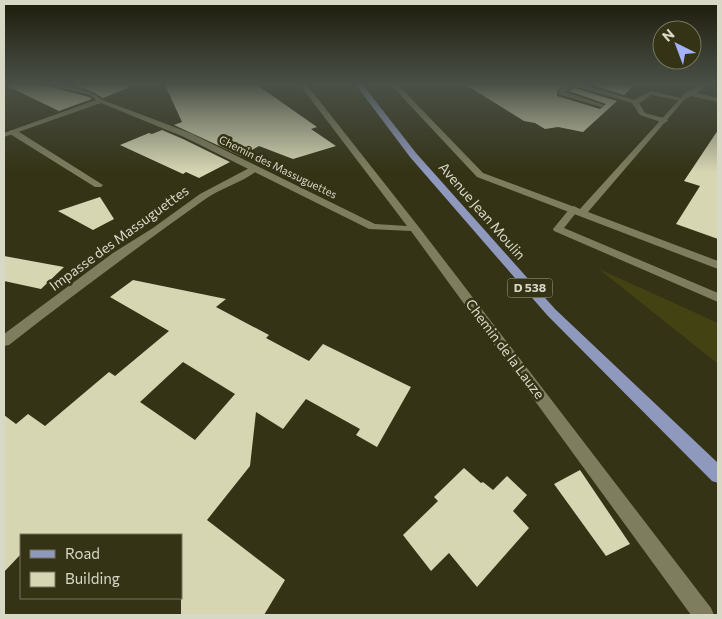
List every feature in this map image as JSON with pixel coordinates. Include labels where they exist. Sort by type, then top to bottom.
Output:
[{"type":"main road","name":"Avenue Jean Moulin","points":[[381,114],[413,155],[551,312],[718,475]]},
{"type":"street","points":[[4,135],[63,114]]},
{"type":"street","name":"Chemin des Massuguettes","points":[[134,114],[256,168],[373,227],[414,228]]},
{"type":"street","name":"Chemin de la Lauze","points":[[325,114],[414,228],[704,615]]},
{"type":"street","points":[[421,114],[469,166],[480,174],[718,265]]},
{"type":"street","points":[[642,114],[664,121]]},
{"type":"street","points":[[669,114],[579,211],[558,229],[718,298]]},
{"type":"street","points":[[13,132],[98,184]]},
{"type":"street","name":"Impasse des Massuguettes","points":[[4,340],[202,196],[256,168]]},
{"type":"shaded area","points":[[599,269],[718,323],[718,364]]},
{"type":"building","points":[[178,114],[298,114],[317,127],[311,129],[336,146],[293,159],[259,146],[241,156],[174,125],[182,122]]},
{"type":"building","points":[[513,114],[603,114],[583,132],[558,127],[545,129],[535,123],[524,121]]},
{"type":"building","points":[[162,130],[230,162],[199,178],[186,172],[183,174],[120,145],[149,133],[152,134]]},
{"type":"building","points":[[718,130],[718,239],[676,224],[700,186],[684,181]]},
{"type":"building","points":[[100,197],[114,219],[93,230],[58,211]]},
{"type":"building","points":[[4,256],[64,267],[41,289],[4,281]]},
{"type":"building","points":[[133,280],[226,299],[216,307],[269,335],[266,338],[309,361],[323,344],[411,387],[377,447],[356,435],[360,429],[306,399],[283,429],[256,412],[250,466],[207,520],[285,580],[264,615],[181,615],[182,534],[20,534],[20,555],[4,572],[4,415],[16,424],[28,414],[45,426],[109,372],[115,376],[169,331],[110,297]],"holes":[[[183,362],[235,394],[195,440],[140,402]]]},
{"type":"building","points":[[464,468],[481,483],[483,482],[493,490],[507,476],[527,495],[513,511],[529,528],[477,587],[449,553],[431,571],[403,535],[438,501],[434,497]]},
{"type":"building","points":[[580,470],[630,544],[606,556],[554,484]]}]
